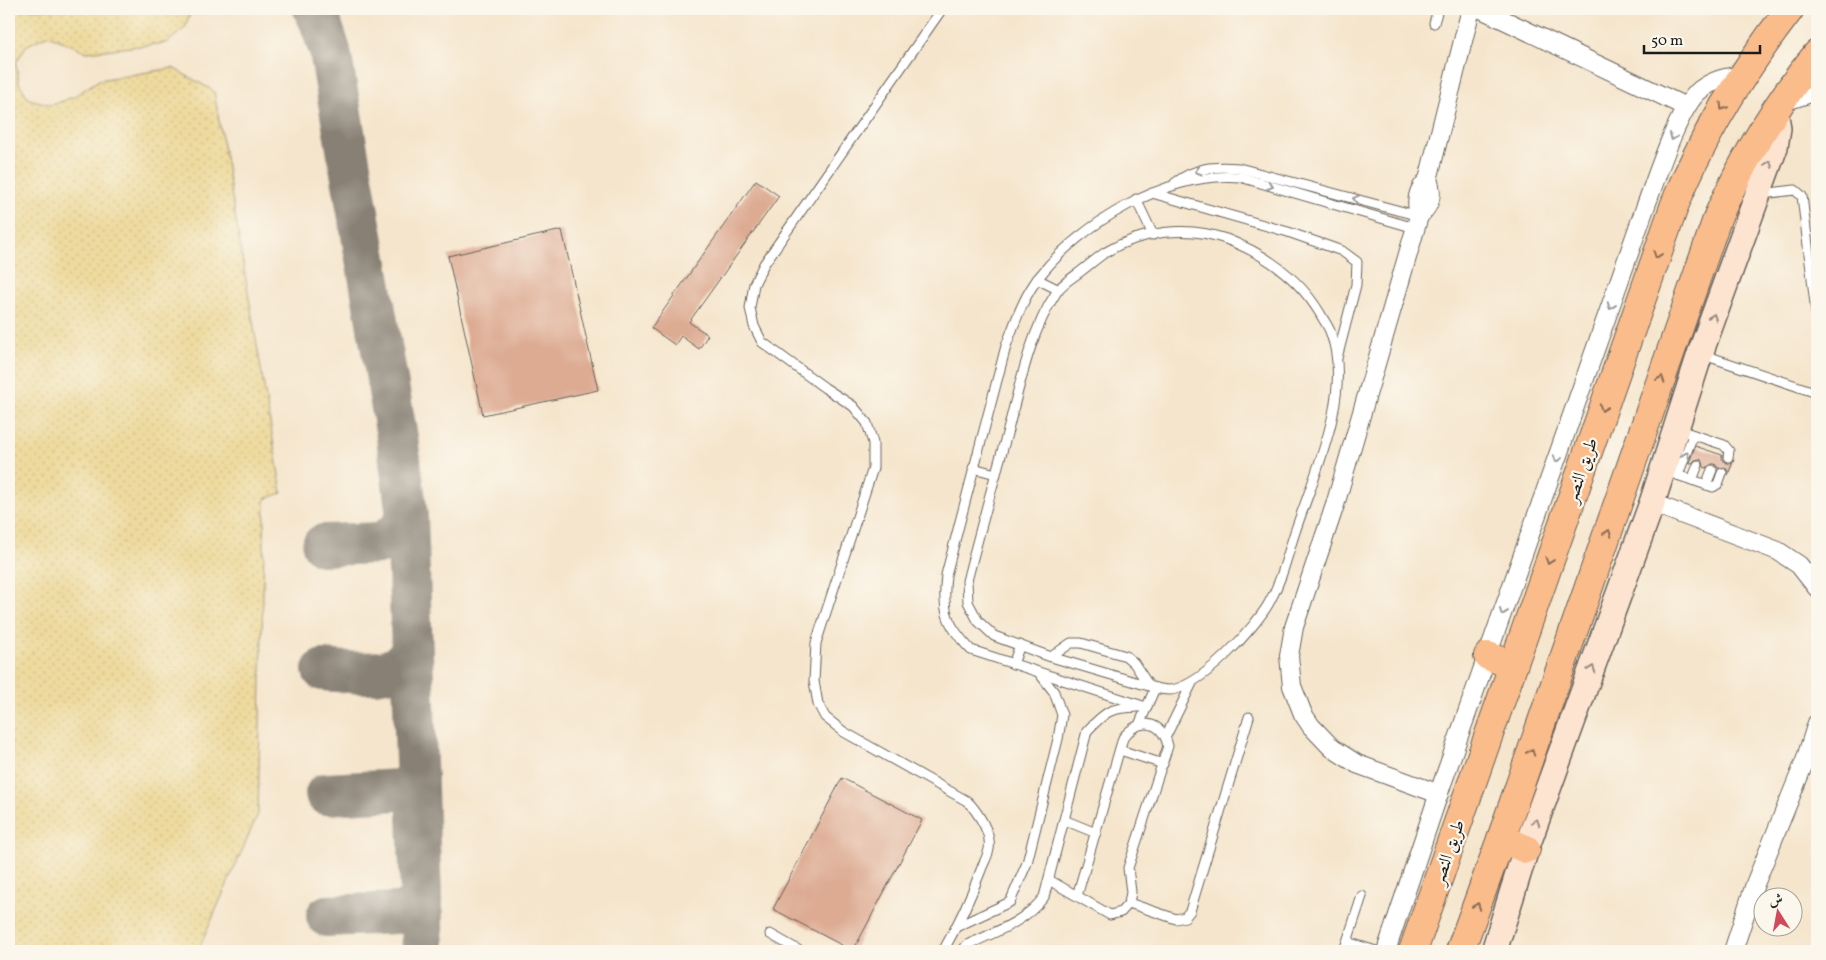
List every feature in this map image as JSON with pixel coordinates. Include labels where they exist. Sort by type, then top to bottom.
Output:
[{"type":"highway","name":"طريق النصر","points":[[1413,951],[1675,204],[1705,138],[1771,33],[1790,9]]},
{"type":"highway","points":[[1460,951],[1501,839],[1718,216],[1753,144],[1817,54]]},
{"type":"highway","points":[[1488,656],[1513,665]]},
{"type":"highway","points":[[1501,839],[1526,849]]},
{"type":"street","points":[[1438,794],[1357,764],[1332,748],[1321,738],[1303,714],[1292,686],[1290,664],[1294,627],[1334,504],[1417,222],[1416,203],[1420,190],[1428,180],[1471,9]]},
{"type":"street","points":[[1482,9],[1686,107]]},
{"type":"street","points":[[1386,951],[1438,794],[1645,208],[1686,107],[1700,90],[1710,83],[1720,79],[1743,76]]},
{"type":"street","points":[[1494,951],[1526,849],[1652,503],[1670,473],[1684,432],[1700,354],[1776,147],[1778,107],[1817,91]]},
{"type":"street","points":[[1652,503],[1778,550],[1799,565],[1817,588]]},
{"type":"street","points":[[1734,951],[1756,884],[1805,761],[1817,723]]},
{"type":"lane","points":[[942,9],[764,264],[754,284],[750,308],[754,326],[762,342],[853,406],[867,423],[874,443],[873,468],[816,643],[814,682],[818,704],[825,717],[844,732],[967,800],[977,811],[985,828],[990,847],[973,892],[943,951]]},
{"type":"lane","points":[[1434,23],[1438,9]]},
{"type":"lane","points":[[1146,707],[971,650],[957,636],[947,617],[944,596],[946,575],[973,468],[1006,346],[1020,309],[1037,278],[1062,251],[1085,233],[1136,200],[1171,187],[1197,170],[1239,168],[1417,222]]},
{"type":"lane","points":[[1757,195],[1795,190],[1802,196],[1817,320]]},
{"type":"lane","points":[[1152,193],[1288,232],[1342,250],[1357,262],[1356,285],[1337,361],[1334,413],[1278,586],[1257,621],[1239,642],[1192,683],[1166,736]]},
{"type":"lane","points":[[1136,200],[1153,234]]},
{"type":"lane","points":[[1192,683],[1170,690],[1152,687],[1051,657],[994,636],[978,621],[968,602],[966,581],[1020,384],[1038,326],[1057,290],[1106,253],[1126,243],[1153,234],[1199,232],[1249,248],[1291,278],[1311,298],[1331,333],[1337,361]]},
{"type":"lane","points":[[1037,278],[1057,290]]},
{"type":"lane","points":[[1700,354],[1817,392]]},
{"type":"lane","points":[[1684,432],[1704,444],[1719,449],[1728,448],[1728,457]]},
{"type":"lane","points":[[1692,480],[1698,465]]},
{"type":"lane","points":[[973,468],[996,474]]},
{"type":"lane","points":[[1706,485],[1712,470]]},
{"type":"lane","points":[[1670,473],[1715,487],[1722,473]]},
{"type":"lane","points":[[1051,657],[1071,643],[1081,643],[1126,656],[1134,663],[1152,687]]},
{"type":"lane","points":[[1013,664],[1020,645]]},
{"type":"lane","points":[[956,927],[1010,902],[1027,863],[1058,739],[1062,715],[1054,692],[1040,673]]},
{"type":"lane","points":[[1139,725],[1152,687]]},
{"type":"lane","points":[[962,951],[967,945],[1019,921],[1035,908],[1044,897],[1087,731],[1107,712],[1118,708],[1146,707]]},
{"type":"lane","points":[[1129,904],[1176,919],[1185,917],[1190,911],[1249,717]]},
{"type":"lane","points":[[1049,880],[1110,915],[1121,912],[1129,904],[1131,892],[1128,868],[1168,746],[1166,736],[1159,728],[1149,724],[1139,725],[1129,729],[1123,738],[1077,896]]},
{"type":"lane","points":[[1120,750],[1163,764]]},
{"type":"lane","points":[[1064,820],[1096,832]]},
{"type":"lane","points":[[1362,896],[1346,947],[1376,951]]},
{"type":"lane","points":[[770,934],[800,951]]},
{"type":"sand","points":[[9,9],[192,9],[185,28],[167,43],[87,52],[48,35],[26,46],[16,63],[19,83],[29,99],[52,105],[73,97],[99,80],[173,68],[214,91],[282,493],[265,499],[258,814],[198,951],[9,951]]},
{"type":"building","points":[[756,180],[779,196],[689,322],[708,335],[699,349],[681,336],[675,345],[651,328]]},
{"type":"building","points":[[562,230],[598,390],[483,415],[448,256]]},
{"type":"building","points":[[1695,446],[1722,455],[1722,460],[1726,463],[1731,463],[1734,459],[1728,475],[1725,467],[1718,468],[1715,464],[1712,464],[1706,468],[1700,459],[1689,463]]},
{"type":"building","points":[[842,778],[922,820],[853,951],[773,909]]},
{"type":"taxiway","points":[[314,9],[330,51],[397,437],[407,516],[423,951]]},
{"type":"taxiway","points":[[323,545],[382,543],[400,530],[407,516]]},
{"type":"taxiway","points":[[323,670],[362,673],[382,672],[398,666],[412,651]]},
{"type":"taxiway","points":[[326,794],[399,790],[407,786],[417,776]]},
{"type":"taxiway","points":[[327,916],[399,913],[412,909],[421,897]]}]
